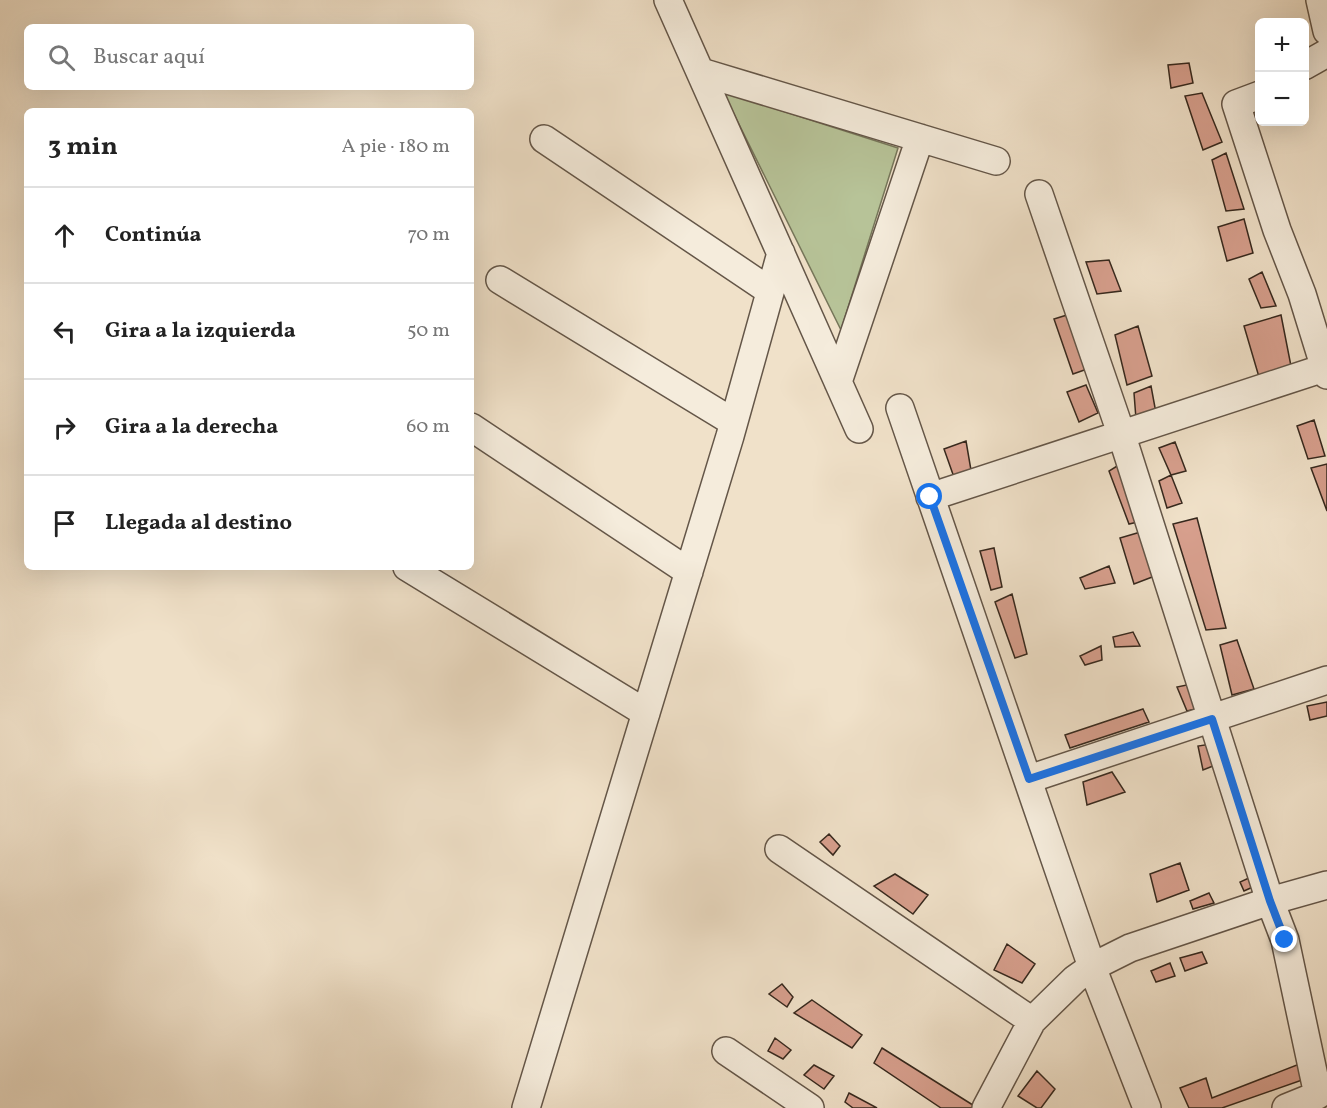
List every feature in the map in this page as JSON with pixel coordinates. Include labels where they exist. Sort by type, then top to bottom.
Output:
[{"type":"street","points":[[1320,0],[1327,31]]},
{"type":"street","points":[[674,5],[701,72],[859,429]]},
{"type":"street","points":[[1309,64],[1327,53]]},
{"type":"street","points":[[701,72],[996,161]]},
{"type":"street","points":[[930,497],[1121,433],[1326,370],[1302,294],[1276,230],[1236,104],[1255,97]]},
{"type":"street","points":[[838,382],[920,138]]},
{"type":"street","points":[[544,139],[770,291]]},
{"type":"street","points":[[1039,194],[1121,433],[1270,901],[1285,940],[1318,1095],[1286,1108]]},
{"type":"street","points":[[526,1108],[689,572],[781,253]]},
{"type":"street","points":[[500,280],[733,422]]},
{"type":"street","points":[[900,408],[1092,967],[1147,1108]]},
{"type":"street","points":[[474,429],[689,572]]},
{"type":"street","points":[[412,570],[646,713]]},
{"type":"street","points":[[1029,779],[1327,680]]},
{"type":"street","points":[[779,849],[1032,1021]]},
{"type":"street","points":[[986,1108],[1032,1021],[1059,994],[1092,967],[1130,948],[1270,901],[1327,885]]},
{"type":"street","points":[[726,1051],[810,1108]]},
{"type":"green space","points":[[723,92],[898,148],[841,330]]},
{"type":"building","points":[[1189,63],[1193,83],[1171,88],[1168,65]]},
{"type":"building","points":[[1202,93],[1222,142],[1203,150],[1185,96]]},
{"type":"building","points":[[1226,153],[1244,209],[1226,211],[1212,160]]},
{"type":"building","points":[[1244,219],[1253,253],[1227,261],[1218,227]]},
{"type":"building","points":[[1109,260],[1121,291],[1097,294],[1086,262]]},
{"type":"building","points":[[1262,272],[1276,306],[1261,308],[1249,279]]},
{"type":"building","points":[[1067,315],[1090,368],[1073,374],[1054,319]]},
{"type":"building","points":[[1281,315],[1291,366],[1259,377],[1244,326]]},
{"type":"building","points":[[1138,326],[1152,376],[1127,385],[1115,335]]},
{"type":"building","points":[[1086,385],[1098,413],[1079,422],[1067,392]]},
{"type":"building","points":[[1151,386],[1156,413],[1136,419],[1134,393]]},
{"type":"building","points":[[1314,420],[1325,456],[1308,459],[1297,426]]},
{"type":"building","points":[[966,441],[972,476],[955,480],[944,449]]},
{"type":"building","points":[[1175,442],[1186,471],[1171,475],[1159,448]]},
{"type":"building","points":[[1122,463],[1142,521],[1129,524],[1109,471]]},
{"type":"building","points":[[1327,464],[1327,511],[1311,468]]},
{"type":"building","points":[[1171,475],[1182,503],[1167,508],[1159,481]]},
{"type":"building","points":[[1197,518],[1226,628],[1206,630],[1173,524]]},
{"type":"building","points":[[1144,531],[1160,574],[1134,584],[1120,538]]},
{"type":"building","points":[[994,548],[1002,587],[991,590],[980,551]]},
{"type":"building","points":[[1109,566],[1115,583],[1085,589],[1080,578]]},
{"type":"building","points":[[1012,594],[1027,654],[1015,658],[995,602]]},
{"type":"building","points":[[1133,632],[1140,646],[1115,647],[1113,637]]},
{"type":"building","points":[[1237,640],[1254,689],[1232,695],[1220,645]]},
{"type":"building","points":[[1101,646],[1102,660],[1085,665],[1080,656]]},
{"type":"building","points":[[1196,683],[1204,707],[1187,711],[1177,687]]},
{"type":"building","points":[[1327,702],[1327,716],[1310,720],[1307,706]]},
{"type":"building","points":[[1143,709],[1149,722],[1070,748],[1065,735]]},
{"type":"building","points":[[1211,744],[1218,764],[1203,770],[1198,746]]},
{"type":"building","points":[[1112,772],[1125,792],[1087,805],[1083,782]]},
{"type":"building","points":[[829,834],[840,846],[833,855],[820,842]]},
{"type":"building","points":[[1180,863],[1189,890],[1157,902],[1150,874]]},
{"type":"building","points":[[895,874],[928,895],[913,914],[874,886]]},
{"type":"building","points":[[1251,877],[1255,886],[1244,891],[1240,882]]},
{"type":"building","points":[[1209,893],[1214,903],[1193,909],[1190,901]]},
{"type":"building","points":[[1007,944],[1035,964],[1022,983],[994,970]]},
{"type":"building","points":[[1202,952],[1207,963],[1185,971],[1180,958]]},
{"type":"building","points":[[1170,963],[1175,976],[1156,982],[1151,971]]},
{"type":"building","points":[[782,984],[793,997],[787,1007],[769,994]]},
{"type":"building","points":[[812,1000],[862,1035],[852,1048],[794,1013]]},
{"type":"building","points":[[775,1038],[791,1050],[783,1059],[768,1051]]},
{"type":"building","points":[[882,1048],[976,1107],[941,1108],[874,1063]]},
{"type":"building","points":[[1302,1063],[1305,1079],[1222,1108],[1189,1108],[1180,1088],[1206,1078],[1212,1098]]},
{"type":"building","points":[[814,1065],[834,1076],[824,1089],[804,1075]]},
{"type":"building","points":[[1037,1071],[1055,1089],[1041,1108],[1037,1108],[1018,1096]]},
{"type":"building","points":[[849,1093],[877,1108],[853,1108],[845,1102]]},
{"type":"route","points":[[930,497],[1029,779],[1212,719],[1270,901],[1285,940]]}]
